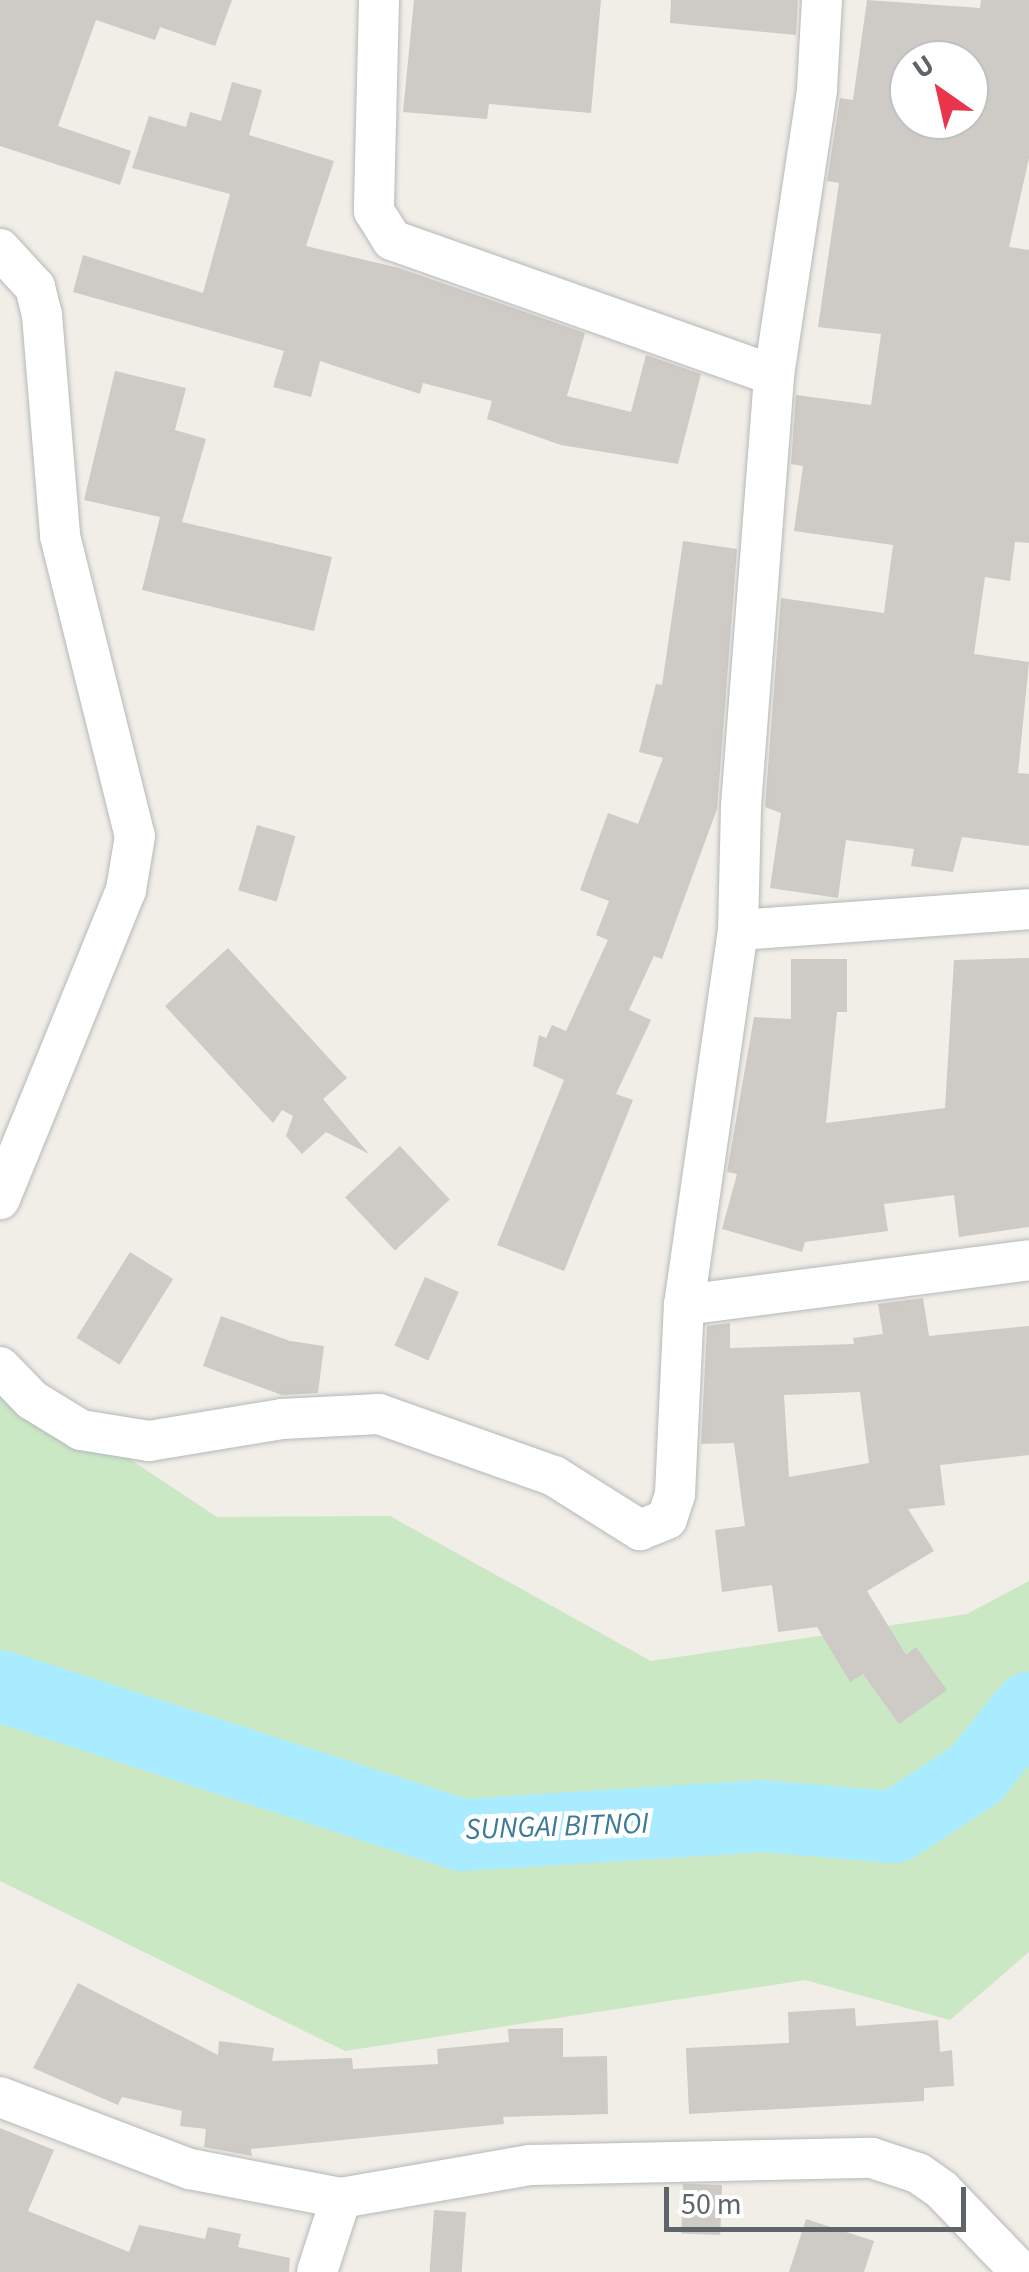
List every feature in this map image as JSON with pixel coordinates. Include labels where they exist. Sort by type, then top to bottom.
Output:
[{"type":"street","points":[[379,0],[374,210],[392,240],[774,375]]},
{"type":"street","points":[[0,1368],[32,1400],[81,1430],[149,1441],[282,1419],[379,1414],[554,1476],[640,1530],[652,1530],[667,1518],[675,1494],[684,1305],[738,930],[741,806],[774,375],[817,89],[822,0]]},
{"type":"street","points":[[0,249],[35,287],[42,315],[60,536],[135,836],[126,890],[0,1199]]},
{"type":"street","points":[[738,930],[1029,909]]},
{"type":"street","points":[[684,1305],[1029,1260]]},
{"type":"street","points":[[0,2097],[190,2170],[341,2198],[531,2165],[840,2154],[918,2172],[964,2210],[1021,2272]]},
{"type":"street","points":[[317,2272],[341,2198]]},
{"type":"green space","points":[[0,1373],[217,1517],[390,1516],[651,1661],[967,1614],[1029,1581],[1029,1952],[950,2020],[805,1980],[345,2051],[0,1881]]},
{"type":"building","points":[[0,0],[232,0],[215,46],[160,27],[155,40],[96,20],[58,126],[131,151],[120,185],[0,146]]},
{"type":"building","points":[[414,0],[601,0],[591,113],[489,104],[487,119],[403,112]]},
{"type":"building","points":[[671,0],[798,0],[796,35],[670,23]]},
{"type":"building","points":[[867,0],[980,8],[981,0],[1029,0],[1029,158],[1009,247],[1029,250],[1029,543],[1015,542],[1010,581],[985,577],[974,654],[1029,662],[1018,773],[1029,774],[1029,846],[962,837],[953,872],[911,866],[914,849],[846,840],[838,898],[770,888],[781,813],[765,807],[781,598],[884,613],[893,545],[794,531],[803,466],[791,464],[796,395],[871,405],[881,334],[818,327],[839,183],[827,181],[840,98],[853,100]]},
{"type":"building","points":[[232,82],[262,90],[249,135],[334,161],[306,246],[399,268],[585,333],[567,396],[631,412],[646,355],[701,374],[678,464],[561,445],[487,419],[492,401],[423,383],[420,394],[320,361],[311,397],[273,387],[284,351],[73,292],[83,255],[203,293],[230,194],[132,168],[149,116],[186,127],[190,112],[221,121]]},
{"type":"building","points":[[115,371],[186,388],[175,430],[206,439],[182,522],[332,557],[314,631],[142,590],[160,517],[84,500]]},
{"type":"building","points":[[683,541],[737,549],[717,809],[662,959],[654,956],[629,1010],[651,1020],[616,1094],[633,1100],[564,1271],[497,1245],[564,1080],[533,1066],[539,1035],[546,1038],[552,1025],[566,1031],[608,940],[596,935],[609,901],[580,890],[608,813],[638,824],[663,758],[639,752],[656,684],[662,685]]},
{"type":"building","points":[[257,825],[295,836],[277,901],[238,890]]},
{"type":"building","points":[[228,948],[347,1078],[323,1099],[369,1154],[326,1132],[302,1154],[286,1136],[293,1116],[282,1110],[273,1123],[165,1006]]},
{"type":"building","points":[[1029,958],[1029,1227],[959,1237],[954,1195],[884,1204],[888,1231],[805,1242],[802,1252],[722,1229],[737,1174],[727,1172],[754,1017],[791,1019],[791,959],[847,959],[847,1012],[837,1012],[826,1123],[945,1108],[954,960]]},
{"type":"building","points":[[400,1146],[450,1199],[395,1251],[345,1197]]},
{"type":"building","points":[[130,1252],[173,1279],[120,1365],[76,1338]]},
{"type":"building","points":[[425,1277],[459,1292],[428,1361],[394,1346]]},
{"type":"building","points":[[923,1298],[929,1336],[1029,1326],[1029,1455],[940,1465],[945,1505],[908,1509],[934,1551],[867,1591],[906,1655],[916,1647],[947,1690],[899,1724],[863,1674],[850,1682],[817,1627],[778,1632],[772,1585],[722,1592],[715,1530],[745,1526],[734,1443],[701,1444],[707,1326],[730,1323],[730,1348],[854,1344],[853,1338],[883,1334],[878,1304]],"holes":[[[860,1392],[869,1463],[789,1477],[784,1395]]]},
{"type":"building","points":[[221,1316],[290,1341],[324,1346],[318,1393],[282,1395],[203,1366]]},
{"type":"building","points":[[78,1983],[218,2055],[219,2041],[274,2048],[272,2061],[352,2058],[353,2069],[438,2064],[437,2049],[509,2042],[508,2029],[563,2028],[563,2057],[607,2056],[608,2114],[503,2117],[504,2124],[251,2149],[252,2156],[204,2147],[206,2129],[180,2126],[182,2111],[122,2097],[118,2105],[33,2068]]},
{"type":"building","points":[[855,2008],[856,2026],[938,2020],[940,2052],[952,2050],[954,2086],[924,2088],[924,2101],[689,2114],[686,2048],[789,2043],[788,2012]]},
{"type":"building","points":[[0,2128],[54,2150],[28,2211],[129,2252],[139,2225],[205,2239],[208,2227],[241,2234],[238,2247],[290,2258],[289,2272],[0,2272]]},
{"type":"building","points":[[683,2184],[722,2185],[720,2235],[681,2234]]},
{"type":"building","points":[[434,2210],[466,2212],[462,2272],[430,2272]]},
{"type":"building","points":[[806,2219],[874,2241],[864,2272],[789,2272]]},
{"type":"waterway","name":"SUNGAI BITNOI","points":[[0,1686],[462,1835],[763,1816],[895,1827],[976,1774],[1029,1708]]}]
